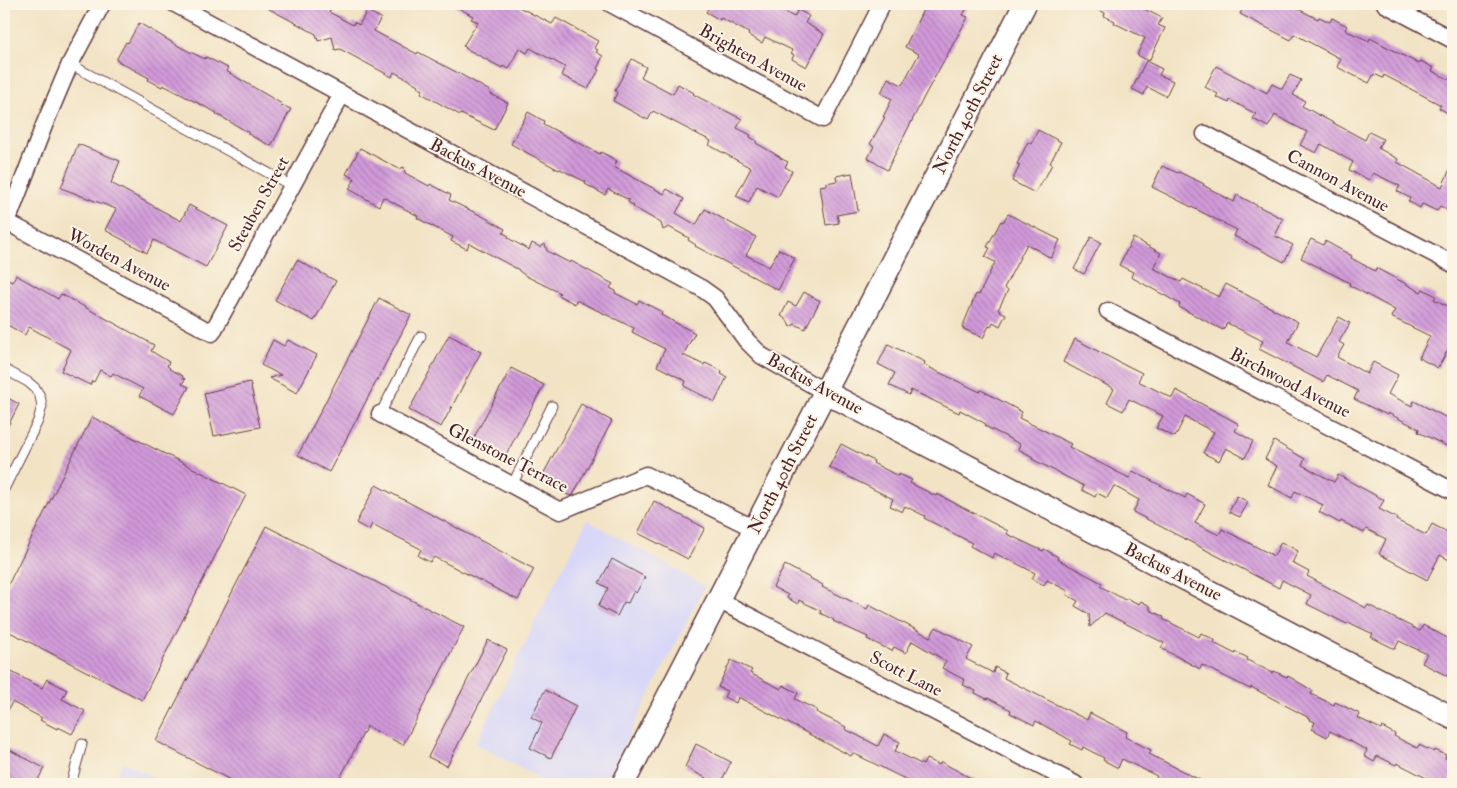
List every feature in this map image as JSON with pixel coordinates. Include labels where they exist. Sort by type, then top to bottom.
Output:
[{"type":"street","points":[[70,64],[102,4]]},
{"type":"street","name":"Backus Avenue","points":[[174,4],[700,288],[715,298],[746,340],[762,356],[826,392],[1453,718]]},
{"type":"street","name":"Brighten Avenue","points":[[611,4],[823,119],[882,4]]},
{"type":"street","name":"North 40th Street","points":[[623,784],[1025,4]]},
{"type":"street","points":[[1385,4],[1453,40]]},
{"type":"street","name":"Worden Avenue","points":[[70,64],[7,222],[212,333]]},
{"type":"street","name":"Steuben Street","points":[[212,333],[342,94]]},
{"type":"street","name":"Cannon Avenue","points":[[1205,134],[1453,264]]},
{"type":"street","name":"Birchwood Avenue","points":[[1108,311],[1453,491]]},
{"type":"street","name":"Glenstone Terrace","points":[[380,414],[560,511],[646,475],[755,529]]},
{"type":"street","name":"Scott Lane","points":[[718,600],[1075,784]]},
{"type":"lane","points":[[70,64],[292,186]]},
{"type":"lane","points":[[380,414],[421,336]]},
{"type":"lane","points":[[4,369],[35,388],[40,396],[42,406],[38,421],[4,489]]},
{"type":"lane","points":[[512,485],[552,406]]},
{"type":"lane","points":[[71,784],[82,744]]},
{"type":"shaded area","points":[[587,520],[705,586],[604,784],[550,784],[476,744]]},
{"type":"shaded area","points":[[124,762],[165,784],[111,784]]},
{"type":"building","points":[[260,4],[321,4],[331,9],[329,12],[353,25],[354,22],[359,25],[367,11],[381,18],[374,31],[460,74],[508,103],[494,130],[460,115],[421,93],[423,90],[417,87],[418,85],[394,72],[392,77],[340,49],[335,50],[332,37],[318,41],[316,34]]},
{"type":"building","points":[[451,4],[513,4],[552,24],[556,18],[598,41],[594,48],[598,50],[596,52],[603,56],[597,69],[599,70],[588,89],[561,75],[565,67],[530,48],[527,53],[519,48],[509,69],[503,66],[502,68],[463,46],[478,22],[471,19],[473,16]]},
{"type":"building","points":[[711,4],[770,4],[794,17],[798,10],[809,16],[805,23],[824,34],[806,67],[792,59],[794,55],[791,53],[792,50],[765,37],[762,43],[748,35],[749,33],[706,12]]},
{"type":"building","points":[[926,4],[969,4],[963,15],[968,17],[926,93],[887,170],[868,158],[874,146],[870,144],[885,117],[883,117],[892,99],[881,93],[888,78],[902,85],[919,54],[905,47]]},
{"type":"building","points":[[1087,4],[1134,4],[1162,18],[1158,25],[1165,28],[1149,61],[1137,55],[1145,38],[1114,23],[1115,21],[1104,16],[1105,13]]},
{"type":"building","points":[[1245,4],[1288,4],[1318,19],[1319,17],[1330,22],[1332,18],[1347,26],[1345,30],[1369,41],[1370,38],[1419,64],[1421,61],[1434,68],[1432,71],[1453,81],[1453,116],[1439,108],[1441,105],[1384,75],[1383,78],[1374,74],[1369,83],[1337,67],[1341,59],[1294,34],[1291,40],[1240,14]]},
{"type":"building","points":[[139,23],[182,48],[228,68],[226,71],[281,105],[291,109],[271,146],[248,134],[248,132],[217,113],[163,85],[162,87],[148,80],[149,78],[116,60]]},
{"type":"building","points":[[632,59],[646,67],[641,77],[673,94],[678,84],[702,99],[742,119],[737,128],[751,135],[750,137],[757,141],[756,143],[788,162],[785,167],[792,171],[778,197],[757,186],[749,202],[736,196],[751,168],[709,145],[711,141],[653,111],[648,120],[613,101],[617,93],[615,90]]},
{"type":"building","points":[[1146,61],[1162,69],[1159,75],[1173,81],[1166,96],[1147,87],[1144,95],[1132,89]]},
{"type":"building","points":[[1216,66],[1267,93],[1272,84],[1282,89],[1290,75],[1301,80],[1293,95],[1305,101],[1302,106],[1365,140],[1369,132],[1383,139],[1378,148],[1398,159],[1397,162],[1442,187],[1453,162],[1453,213],[1440,206],[1437,211],[1422,204],[1420,208],[1408,201],[1410,198],[1397,191],[1400,186],[1373,173],[1369,180],[1349,170],[1353,162],[1321,144],[1316,153],[1300,145],[1307,132],[1275,115],[1268,127],[1253,119],[1256,114],[1230,100],[1229,103],[1216,97],[1218,94],[1205,87]]},
{"type":"building","points":[[528,112],[544,121],[543,124],[617,161],[614,167],[664,194],[667,189],[684,199],[676,213],[696,225],[705,209],[756,237],[746,255],[769,267],[779,249],[795,258],[778,290],[695,246],[688,240],[689,238],[669,227],[663,230],[661,223],[633,207],[628,202],[629,200],[608,189],[605,195],[585,184],[586,182],[511,144]]},
{"type":"building","points":[[1038,130],[1061,142],[1044,180],[1035,193],[1012,181],[1020,165],[1017,164],[1028,142],[1031,144]]},
{"type":"building","points":[[78,144],[120,161],[111,183],[181,221],[189,205],[228,226],[206,267],[154,240],[147,253],[105,230],[116,209],[61,188]]},
{"type":"building","points":[[360,148],[399,169],[404,167],[405,173],[451,195],[449,200],[505,229],[503,233],[509,236],[508,238],[529,250],[532,243],[540,247],[545,244],[547,251],[570,263],[571,261],[613,284],[610,288],[616,291],[615,293],[637,304],[639,300],[662,312],[661,315],[695,333],[683,355],[722,371],[721,374],[727,377],[715,402],[684,386],[686,381],[657,366],[665,349],[632,332],[634,328],[576,300],[575,304],[558,295],[560,293],[469,243],[467,249],[451,241],[453,237],[383,197],[379,206],[349,189],[355,179],[346,174]]},
{"type":"building","points":[[1162,166],[1204,184],[1234,202],[1237,195],[1283,219],[1275,236],[1293,245],[1284,262],[1234,236],[1237,230],[1152,187]]},
{"type":"building","points":[[852,173],[858,211],[837,215],[839,223],[826,225],[820,186],[837,181],[836,176]]},
{"type":"building","points":[[1008,214],[1060,240],[1051,258],[1027,244],[1004,288],[1008,290],[998,310],[1006,314],[1000,326],[993,322],[991,327],[989,326],[983,338],[962,328],[976,294],[979,295],[995,262],[985,257],[990,248],[987,247],[1001,221],[1003,222]]},
{"type":"building","points":[[1091,237],[1101,242],[1084,274],[1074,269]]},
{"type":"building","points":[[1133,238],[1161,253],[1153,268],[1181,282],[1183,279],[1219,297],[1226,284],[1298,322],[1288,342],[1316,357],[1339,317],[1350,323],[1339,342],[1344,345],[1337,357],[1367,374],[1373,362],[1398,375],[1388,394],[1412,406],[1414,401],[1453,421],[1453,449],[1418,432],[1419,429],[1388,413],[1387,415],[1354,399],[1358,391],[1327,375],[1323,382],[1259,349],[1263,341],[1227,323],[1223,330],[1179,307],[1180,304],[1131,277],[1133,272],[1119,265]]},
{"type":"building","points":[[1311,239],[1323,245],[1325,241],[1375,271],[1376,268],[1421,292],[1423,289],[1436,296],[1434,299],[1453,309],[1453,340],[1438,368],[1419,358],[1430,336],[1391,317],[1395,310],[1349,285],[1350,283],[1301,258]]},
{"type":"building","points":[[297,260],[336,281],[314,321],[275,300]]},
{"type":"building","points":[[16,275],[58,299],[61,294],[154,345],[151,351],[169,362],[167,366],[169,369],[183,376],[182,378],[185,379],[182,384],[189,387],[174,414],[139,396],[143,389],[113,373],[111,376],[100,370],[94,382],[92,381],[90,385],[61,371],[71,350],[29,327],[25,335],[4,323],[4,278],[12,282]]},
{"type":"building","points":[[804,292],[820,301],[805,329],[795,324],[790,327],[787,320],[781,316],[788,302],[796,306]]},
{"type":"building","points":[[379,298],[411,315],[329,472],[298,455]]},
{"type":"building","points":[[449,335],[481,352],[441,427],[409,410]]},
{"type":"building","points":[[1075,339],[1142,373],[1138,381],[1172,398],[1176,390],[1239,424],[1235,431],[1253,441],[1245,458],[1226,448],[1219,461],[1203,453],[1214,432],[1185,417],[1175,437],[1156,428],[1163,416],[1129,399],[1123,411],[1107,403],[1114,389],[1063,362]]},
{"type":"building","points":[[273,340],[284,346],[288,340],[317,355],[297,393],[269,378],[281,375],[261,365]]},
{"type":"building","points":[[888,344],[925,362],[924,365],[980,392],[981,390],[1022,412],[1019,418],[1071,444],[1069,447],[1129,478],[1133,471],[1185,498],[1187,494],[1205,504],[1195,523],[1219,535],[1222,529],[1274,556],[1281,542],[1298,551],[1292,563],[1309,572],[1307,576],[1366,608],[1368,605],[1420,631],[1423,625],[1453,641],[1453,679],[1422,663],[1427,654],[1399,641],[1395,649],[1371,637],[1373,634],[1348,622],[1347,624],[1307,604],[1311,595],[1282,580],[1279,588],[1133,512],[1139,500],[1114,486],[1107,498],[1097,493],[1095,497],[1082,490],[1084,486],[1032,459],[1033,457],[1018,449],[1020,444],[985,426],[986,424],[960,410],[959,413],[911,390],[909,395],[889,385],[895,373],[878,364]]},
{"type":"building","points":[[511,368],[544,385],[503,460],[471,443]]},
{"type":"building","points":[[250,382],[260,427],[214,436],[204,393]]},
{"type":"building","points":[[4,396],[19,404],[4,434]]},
{"type":"building","points":[[581,404],[612,421],[573,495],[570,496],[540,480]]},
{"type":"building","points":[[92,417],[246,495],[142,700],[4,629],[4,593]]},
{"type":"building","points":[[1274,441],[1305,459],[1302,465],[1334,482],[1338,475],[1384,500],[1379,509],[1397,518],[1396,520],[1426,535],[1432,524],[1453,535],[1453,562],[1440,555],[1427,580],[1379,554],[1386,539],[1366,529],[1364,533],[1319,512],[1323,505],[1295,491],[1292,498],[1268,485],[1277,466],[1265,459]]},
{"type":"building","points":[[841,444],[898,476],[899,474],[912,480],[910,483],[936,496],[937,494],[1008,531],[1007,534],[1043,551],[1044,549],[1058,557],[1057,559],[1102,583],[1100,586],[1125,600],[1126,598],[1139,604],[1141,601],[1150,606],[1150,610],[1164,617],[1163,619],[1199,637],[1201,633],[1215,640],[1214,643],[1235,654],[1236,652],[1248,658],[1247,660],[1273,673],[1274,671],[1288,676],[1313,691],[1311,694],[1334,705],[1335,702],[1360,714],[1358,718],[1381,729],[1382,727],[1395,734],[1394,736],[1417,748],[1419,745],[1446,755],[1445,758],[1453,763],[1453,774],[1448,784],[1438,784],[1397,763],[1396,765],[1377,756],[1374,762],[1364,756],[1367,750],[1330,731],[1327,737],[1312,729],[1315,722],[1311,719],[1251,687],[1250,689],[1202,665],[1200,669],[1161,648],[1164,643],[1105,613],[1090,627],[1089,614],[1075,606],[1078,601],[1067,595],[1068,591],[1047,580],[1044,585],[1032,579],[1035,573],[994,553],[992,558],[970,546],[972,543],[905,506],[902,512],[890,506],[893,499],[829,467]]},
{"type":"building","points":[[376,485],[534,569],[518,600],[434,557],[430,562],[418,556],[421,549],[372,524],[369,530],[356,523]]},
{"type":"building","points":[[1237,496],[1248,502],[1240,517],[1229,512]]},
{"type":"building","points":[[654,501],[705,528],[688,559],[638,533]]},
{"type":"building","points":[[266,526],[464,627],[403,745],[367,726],[337,784],[238,784],[156,741]]},
{"type":"building","points":[[612,559],[645,577],[636,593],[634,591],[628,603],[624,602],[617,616],[598,606],[608,588],[599,583]]},
{"type":"building","points":[[785,565],[823,585],[822,587],[867,609],[869,605],[930,637],[936,627],[973,647],[966,659],[993,673],[995,667],[1006,673],[1004,678],[1087,720],[1090,713],[1127,732],[1125,737],[1151,750],[1149,754],[1208,784],[1153,784],[1157,776],[1122,759],[1118,768],[1083,747],[1082,750],[1070,744],[1072,741],[1036,721],[1034,725],[1010,713],[1011,710],[975,693],[976,691],[963,685],[965,680],[942,668],[946,661],[912,641],[906,653],[894,647],[892,651],[867,639],[868,637],[833,621],[820,613],[821,611],[799,600],[798,604],[787,598],[788,595],[773,587]]},
{"type":"building","points":[[488,640],[507,650],[447,766],[428,757]]},
{"type":"building","points":[[731,660],[752,670],[750,673],[781,689],[783,685],[798,693],[795,699],[878,746],[884,734],[900,742],[895,751],[923,765],[926,759],[939,765],[941,762],[982,784],[915,784],[853,753],[851,756],[738,697],[736,703],[724,697],[727,691],[718,687]]},
{"type":"building","points":[[4,668],[42,688],[47,679],[67,690],[62,699],[85,711],[72,734],[40,720],[42,718],[12,702],[4,719]]},
{"type":"building","points":[[545,690],[576,706],[551,758],[530,748],[542,723],[531,717]]},
{"type":"building","points":[[696,744],[731,762],[720,784],[703,784],[706,778],[685,767]]},
{"type":"building","points":[[4,747],[44,768],[36,784],[4,784]]}]
